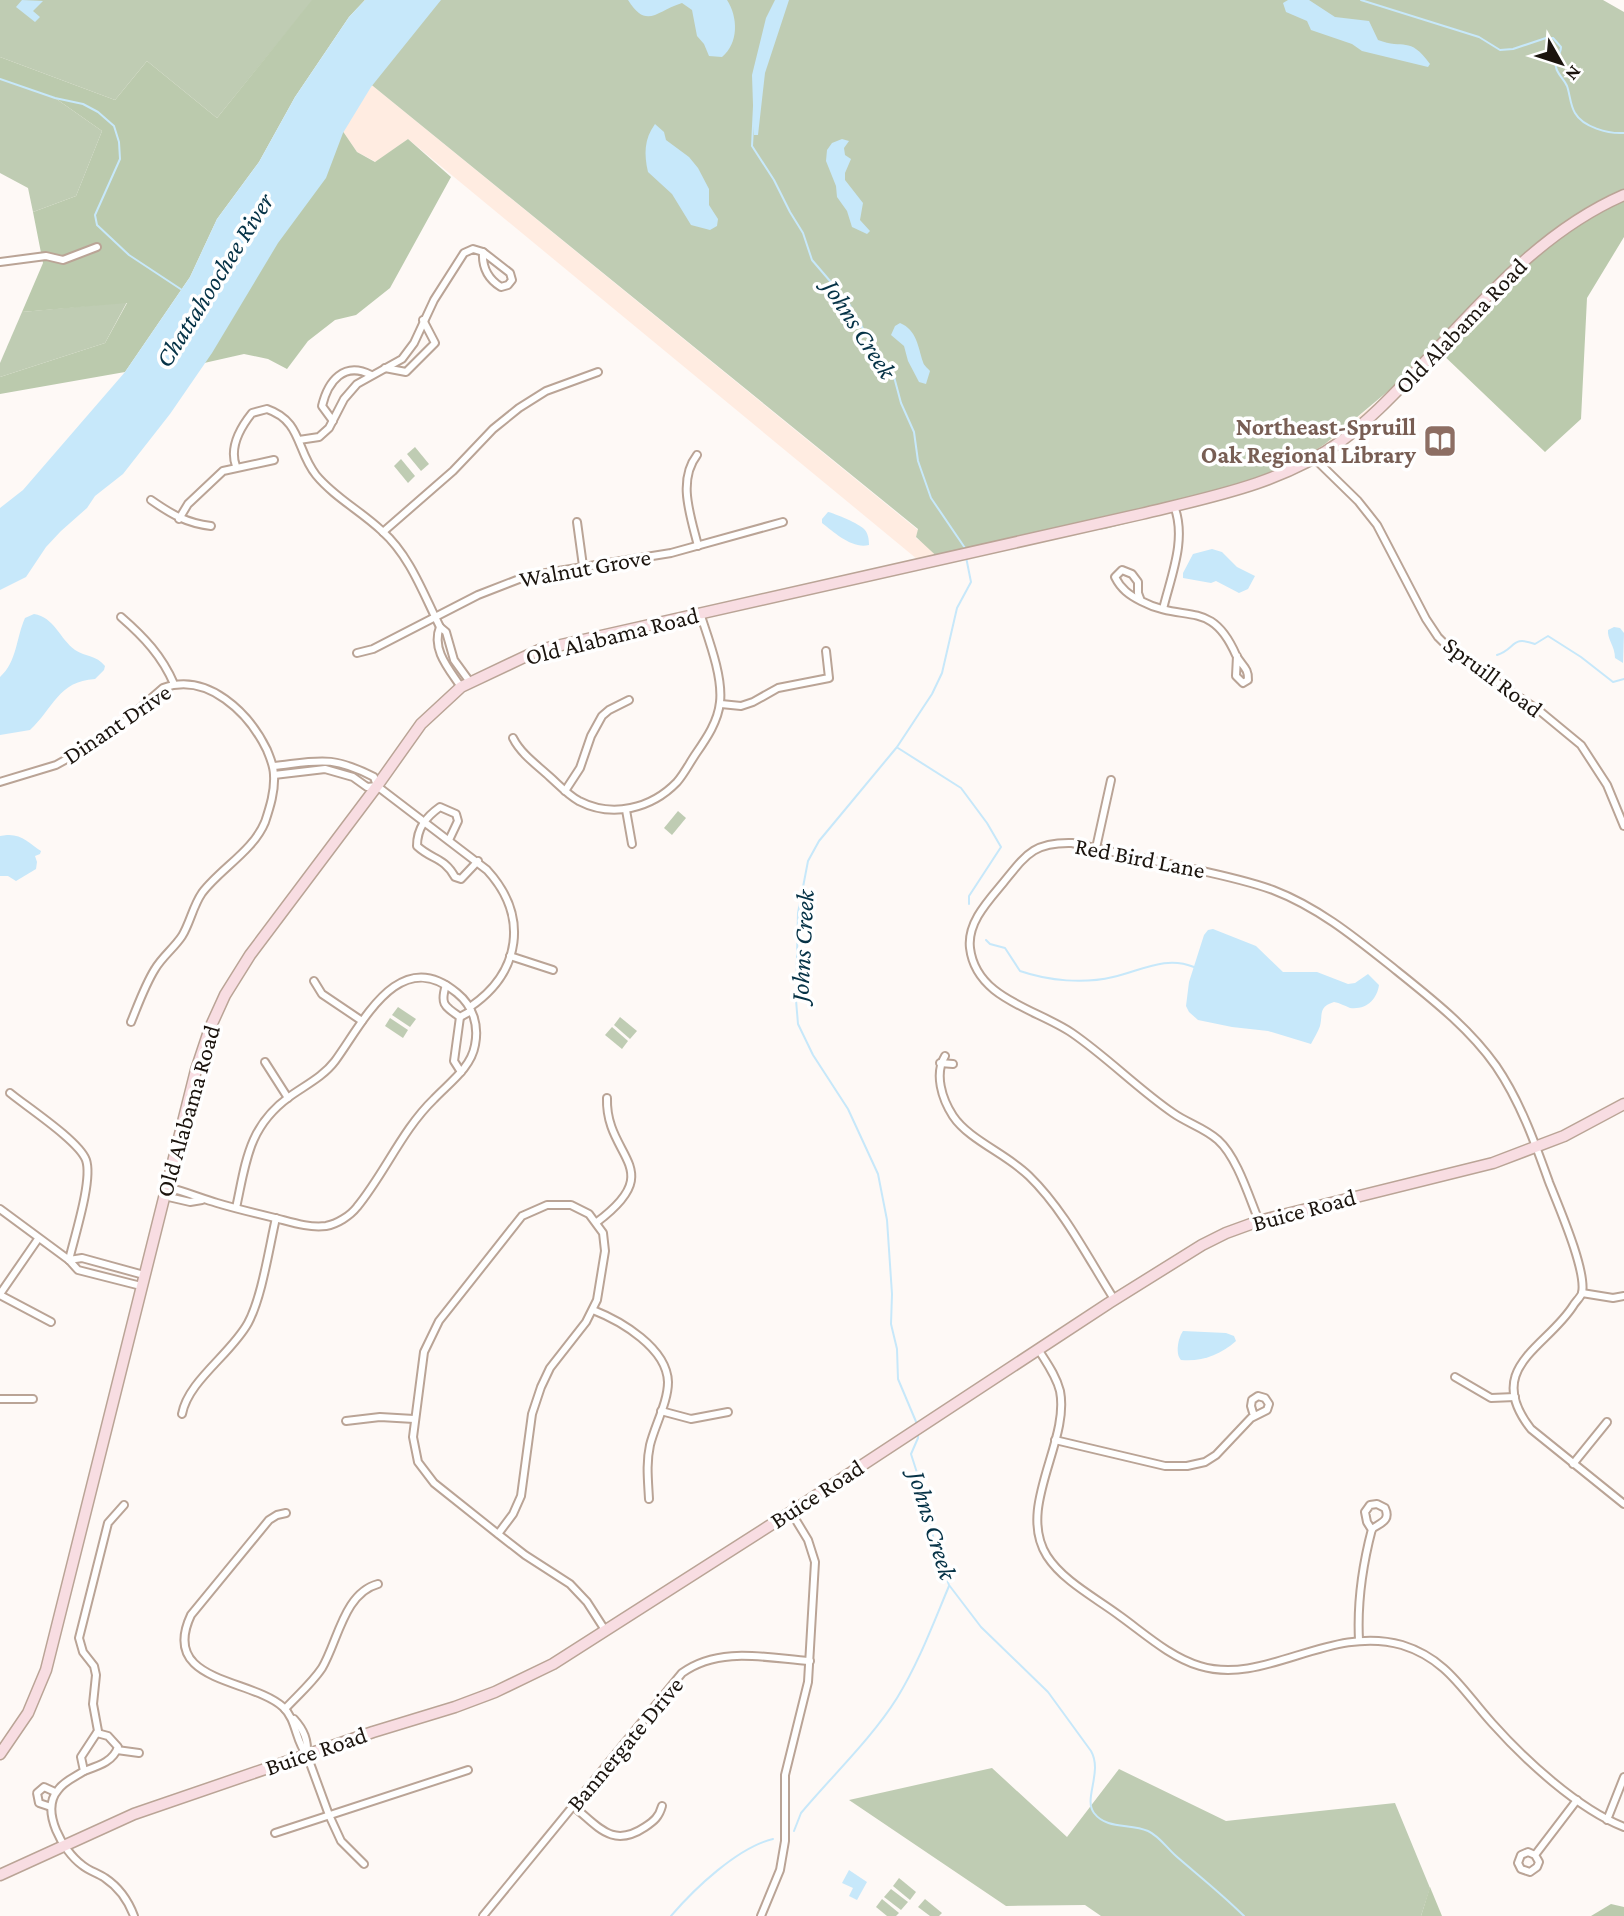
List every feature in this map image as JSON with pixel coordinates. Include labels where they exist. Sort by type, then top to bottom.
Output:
[{"type":"main road","name":"Old Alabama Road","points":[[0,1754],[28,1713],[46,1670],[196,1070],[210,1028],[225,995],[250,955],[421,724],[466,685],[540,650],[981,551],[1251,486],[1314,458],[1341,441],[1372,416],[1530,254],[1582,216],[1624,195]]},
{"type":"main road","name":"Buice Road","points":[[0,1875],[134,1814],[495,1692],[552,1664],[1114,1299],[1226,1233],[1259,1221],[1493,1163],[1537,1148],[1624,1104]]},
{"type":"street","points":[[0,262],[46,256],[63,260],[97,247]]},
{"type":"street","points":[[299,440],[319,437],[350,391],[370,375],[402,359],[414,343],[423,320],[464,253],[483,251],[510,273],[512,280],[508,285],[501,287],[489,277],[483,265],[483,251]]},
{"type":"street","points":[[385,368],[406,372],[435,343],[423,320]]},
{"type":"street","points":[[332,421],[322,406],[326,390],[338,376],[352,369],[359,369],[370,375]]},
{"type":"street","points":[[383,532],[428,494],[474,451],[493,429],[519,408],[546,391],[598,372]]},
{"type":"street","points":[[236,467],[233,454],[235,442],[248,419],[257,410],[267,409],[283,416],[294,428],[306,462],[319,479],[383,532],[406,560],[440,627],[446,632],[454,660],[466,685]]},
{"type":"street","points":[[697,455],[690,469],[687,499],[698,546]]},
{"type":"street","name":"Spruill Road","points":[[1314,458],[1358,500],[1377,525],[1438,637],[1455,654],[1541,712],[1581,745],[1606,785],[1624,826]]},
{"type":"street","points":[[179,519],[188,504],[223,471],[274,460]]},
{"type":"street","points":[[151,500],[179,519],[211,526]]},
{"type":"street","points":[[1163,609],[1180,536],[1174,506]]},
{"type":"street","points":[[577,522],[583,566]]},
{"type":"street","name":"Walnut Grove","points":[[357,653],[373,649],[509,582],[541,573],[644,558],[783,522]]},
{"type":"street","points":[[1141,601],[1138,582],[1132,573],[1122,570],[1115,577],[1129,595],[1154,608],[1191,614],[1213,622],[1231,641],[1237,656]]},
{"type":"street","points":[[513,738],[520,749],[576,800],[607,810],[626,810],[648,803],[677,782],[710,733],[720,704],[720,688],[699,613]]},
{"type":"street","points":[[121,617],[156,650],[174,684]]},
{"type":"street","points":[[440,627],[437,638],[440,653],[466,685]]},
{"type":"street","points":[[720,704],[741,706],[778,688],[829,678],[826,651]]},
{"type":"street","name":"Dinant Drive","points":[[0,782],[57,765],[99,741],[163,688],[174,684],[189,684],[208,689],[245,715],[258,732],[273,766],[274,775],[273,799],[263,825],[252,841],[202,894],[183,934],[155,968],[131,1022]]},
{"type":"street","points":[[565,791],[580,768],[591,736],[602,716],[629,700]]},
{"type":"street","points":[[273,766],[331,760],[357,768],[374,777],[377,786],[478,862],[495,878],[510,906],[514,936],[510,956],[495,986],[460,1017],[454,1061],[461,1072]]},
{"type":"street","points":[[353,777],[357,768]]},
{"type":"street","points":[[274,775],[325,769],[353,777],[367,787],[377,786]]},
{"type":"street","points":[[1096,848],[1111,780]]},
{"type":"street","points":[[449,840],[458,821],[456,814],[440,807],[424,821],[417,836],[417,846],[448,863],[455,877],[461,878],[478,862]]},
{"type":"street","points":[[626,810],[632,844]]},
{"type":"street","name":"Red Bird Lane","points":[[1259,1221],[1231,1158],[1220,1141],[1209,1132],[1172,1113],[1072,1033],[1013,1003],[984,980],[970,947],[973,925],[985,904],[1027,854],[1039,847],[1057,843],[1096,848],[1255,884],[1297,901],[1337,924],[1444,1008],[1475,1039],[1511,1092],[1537,1148],[1580,1266],[1582,1293]]},
{"type":"street","points":[[510,956],[553,970]]},
{"type":"street","points":[[165,1192],[190,1202],[204,1199],[236,1208],[305,1225],[324,1226],[352,1213],[421,1113],[461,1072],[475,1048],[477,1034],[470,1009],[461,996],[446,985],[428,979],[405,981],[383,993],[329,1068],[268,1114],[257,1130],[236,1208]]},
{"type":"street","points":[[314,981],[322,994],[362,1021]]},
{"type":"street","points":[[446,985],[442,997],[446,1007],[460,1017]]},
{"type":"street","points":[[945,1056],[940,1063],[940,1086],[954,1118],[1016,1164],[1039,1186],[1114,1299]]},
{"type":"street","points":[[265,1062],[288,1098]]},
{"type":"street","points":[[940,1063],[953,1064]]},
{"type":"street","points":[[9,1093],[76,1146],[86,1161],[88,1180],[69,1261]]},
{"type":"street","points":[[597,1222],[624,1198],[632,1176],[630,1163],[609,1124],[607,1098]]},
{"type":"street","points":[[498,1534],[513,1514],[521,1496],[532,1414],[541,1387],[550,1368],[593,1310],[600,1287],[605,1251],[603,1233],[597,1222],[580,1209],[560,1204],[534,1209],[515,1222],[430,1334],[424,1352],[414,1419],[414,1448],[424,1471],[498,1534],[525,1555],[570,1584],[587,1602],[605,1629]]},
{"type":"street","points":[[0,1209],[78,1270],[141,1286]]},
{"type":"street","points":[[182,1414],[189,1394],[232,1346],[250,1319],[276,1218]]},
{"type":"street","points":[[38,1239],[0,1294],[51,1322]]},
{"type":"street","points":[[69,1261],[82,1258],[144,1275]]},
{"type":"street","points":[[1624,1296],[1613,1298],[1582,1293],[1567,1315],[1529,1352],[1516,1378],[1514,1397],[1531,1429],[1624,1504]]},
{"type":"street","points":[[593,1310],[624,1325],[661,1359],[666,1370],[668,1382],[648,1457],[649,1499]]},
{"type":"street","points":[[1038,1349],[1054,1374],[1060,1392],[1061,1412],[1037,1516],[1038,1535],[1045,1553],[1063,1574],[1172,1654],[1202,1667],[1234,1670],[1253,1667],[1359,1640],[1402,1645],[1439,1664],[1460,1683],[1514,1748],[1577,1800],[1607,1820],[1624,1827]]},
{"type":"street","points":[[1455,1377],[1490,1398],[1514,1397]]},
{"type":"street","points":[[0,1399],[33,1399]]},
{"type":"street","points":[[660,1411],[691,1419],[728,1412]]},
{"type":"street","points":[[1055,1440],[1165,1466],[1187,1466],[1205,1461],[1221,1452],[1254,1416]]},
{"type":"street","points":[[346,1421],[380,1417],[414,1419]]},
{"type":"street","points":[[1573,1464],[1608,1422]]},
{"type":"street","points":[[84,1772],[81,1757],[97,1732],[93,1704],[96,1675],[94,1666],[83,1652],[79,1638],[108,1523],[124,1504]]},
{"type":"street","points":[[761,1916],[776,1884],[782,1861],[785,1841],[785,1776],[806,1694],[810,1661],[814,1562],[808,1540],[791,1511]]},
{"type":"street","points":[[286,1513],[269,1520],[230,1567],[191,1615],[184,1637],[189,1656],[200,1669],[272,1700],[293,1718],[301,1748],[307,1755],[341,1841],[364,1864]]},
{"type":"street","points":[[1359,1640],[1360,1584],[1372,1530]]},
{"type":"street","points":[[285,1709],[321,1670],[352,1605],[365,1590],[378,1584]]},
{"type":"street","name":"Bannergate Drive","points":[[483,1916],[674,1681],[692,1666],[726,1656],[810,1661]]},
{"type":"street","points":[[97,1732],[114,1741],[117,1750],[109,1760],[64,1783],[55,1792],[51,1807],[52,1817],[64,1846],[82,1866],[105,1878],[122,1892],[128,1899],[134,1916]]},
{"type":"street","points":[[117,1750],[139,1753]]},
{"type":"street","points":[[275,1833],[468,1770]]},
{"type":"street","points":[[1607,1820],[1624,1777]]},
{"type":"street","points":[[51,1807],[39,1803],[37,1793],[44,1787],[55,1792]]},
{"type":"street","points":[[1535,1855],[1577,1800]]},
{"type":"street","points":[[573,1806],[607,1833],[621,1838],[633,1835],[654,1821],[662,1806]]},
{"type":"shaded area","points":[[368,82],[918,530],[916,538],[946,559],[923,564],[408,139],[376,162],[357,152],[338,124]]},
{"type":"shaded area","points":[[1439,351],[1314,461],[1268,480],[1325,444]]},
{"type":"green space","points":[[0,0],[313,0],[217,118],[147,61],[115,100],[0,57]]},
{"type":"green space","points":[[312,0],[365,0],[349,17],[295,97],[259,162],[217,219],[190,277],[125,372],[0,394],[0,377],[105,343],[127,303],[22,312],[43,263],[33,212],[76,196],[102,131],[55,98],[0,79],[0,57],[115,100],[147,61],[217,118]]},
{"type":"green space","points":[[439,0],[1603,0],[1624,12],[1624,193],[1325,444],[1268,480],[1183,509],[1105,529],[1007,542],[944,563],[916,537],[918,529],[368,82]]},
{"type":"green space","points":[[0,79],[55,98],[102,131],[76,196],[33,212],[28,188],[0,173]]},
{"type":"green space","points":[[340,127],[357,152],[375,162],[408,139],[451,177],[390,288],[356,315],[335,320],[308,341],[287,369],[268,359],[244,354],[182,368]]},
{"type":"green space","points":[[1624,195],[1624,237],[1587,298],[1581,419],[1545,452],[1439,351],[1526,263],[1580,215]]},
{"type":"green space","points":[[127,302],[105,343],[0,377],[0,363],[22,312]]},
{"type":"green space","points":[[415,447],[429,464],[421,471],[407,454]]},
{"type":"green space","points":[[401,459],[415,476],[408,483],[394,466]]},
{"type":"green space","points":[[678,811],[686,818],[672,835],[664,828]]},
{"type":"green space","points":[[398,1007],[416,1019],[410,1027],[392,1015]]},
{"type":"green space","points":[[620,1017],[637,1031],[630,1039],[614,1025]]},
{"type":"green space","points":[[390,1018],[408,1030],[403,1038],[385,1026]]},
{"type":"green space","points":[[612,1027],[628,1041],[622,1049],[605,1035]]},
{"type":"green space","points":[[992,1768],[1067,1837],[1119,1769],[1226,1821],[1395,1803],[1430,1888],[1421,1916],[1101,1916],[1085,1905],[1006,1906],[849,1800]]},
{"type":"green space","points":[[899,1878],[916,1892],[910,1900],[893,1886]]},
{"type":"green space","points":[[1430,1887],[1442,1916],[1421,1916]]},
{"type":"green space","points":[[891,1889],[908,1902],[901,1910],[884,1897]]},
{"type":"green space","points":[[882,1899],[899,1913],[896,1916],[887,1916],[876,1907]]},
{"type":"green space","points":[[925,1899],[942,1913],[939,1916],[930,1916],[918,1907]]},
{"type":"green space","points":[[1611,1904],[1624,1907],[1624,1916],[1591,1916]]},
{"type":"water","points":[[22,0],[43,1],[33,11],[40,17],[35,22],[16,7]]},
{"type":"water","name":"Chattahoochee River","points":[[365,0],[441,0],[371,87],[343,133],[326,178],[278,243],[212,353],[170,414],[123,474],[95,496],[87,508],[46,547],[26,577],[0,590],[0,508],[23,490],[125,372],[190,277],[217,219],[259,162],[295,97],[349,17]]},
{"type":"water","points":[[628,0],[727,0],[735,22],[732,45],[722,57],[709,56],[697,36],[692,10],[682,3],[647,16],[635,9]]},
{"type":"water","points":[[775,0],[789,0],[765,73],[758,135],[754,135],[752,75],[766,18]]},
{"type":"water","points":[[1288,0],[1309,0],[1335,17],[1369,21],[1378,40],[1411,46],[1430,64],[1428,67],[1362,51],[1352,44],[1311,30],[1307,21],[1286,12],[1283,3]]},
{"type":"water","points":[[655,124],[664,132],[666,140],[689,157],[709,189],[709,205],[718,219],[717,226],[710,230],[691,225],[672,194],[648,172],[646,147]]},
{"type":"water","points":[[842,139],[849,141],[844,148],[845,155],[851,159],[845,180],[863,203],[860,220],[870,231],[867,234],[852,227],[847,211],[837,197],[836,186],[826,161],[827,150],[832,143]]},
{"type":"water","points":[[900,323],[913,334],[924,363],[930,371],[926,384],[919,382],[904,346],[891,335],[895,326]]},
{"type":"water","points":[[828,512],[862,527],[867,534],[869,545],[856,545],[822,523]]},
{"type":"water","points":[[1212,549],[1222,552],[1237,567],[1255,576],[1248,589],[1239,593],[1216,581],[1211,583],[1183,578],[1193,554]]},
{"type":"water","points":[[34,614],[47,619],[75,650],[102,662],[104,670],[95,679],[83,681],[64,690],[30,730],[0,735],[0,677],[13,657],[25,618]]},
{"type":"water","points":[[1620,628],[1624,633],[1623,663],[1615,658],[1609,636],[1608,630]]},
{"type":"water","points":[[12,835],[41,851],[35,856],[36,869],[16,881],[8,876],[0,876],[0,836]]},
{"type":"water","points":[[1213,929],[1256,946],[1283,972],[1317,972],[1348,984],[1355,983],[1368,974],[1379,985],[1378,990],[1370,1002],[1361,1007],[1350,1008],[1334,1002],[1325,1006],[1311,1044],[1268,1031],[1198,1020],[1186,1006],[1189,982],[1204,935]]},
{"type":"water","points":[[1183,1331],[1226,1333],[1234,1336],[1236,1341],[1210,1356],[1181,1360],[1178,1346]]},
{"type":"water","points":[[849,1870],[867,1882],[857,1900],[849,1896],[853,1888],[842,1883]]},
{"type":"waterway","points":[[1361,0],[1479,37],[1500,50],[1553,38],[1561,47],[1556,62],[1557,70],[1567,86],[1575,113],[1596,129],[1624,133]]},
{"type":"waterway","name":"Chattahoochee River","points":[[0,79],[55,98],[83,104],[98,112],[114,126],[120,159],[95,215],[97,225],[129,255],[182,290]]},
{"type":"waterway","name":"Johns Creek","points":[[754,106],[752,146],[803,233],[812,260],[848,302],[867,336],[893,373],[901,403],[914,432],[918,461],[931,498],[965,548]]},
{"type":"waterway","name":"Johns Creek","points":[[917,1424],[898,1379],[897,1349],[891,1324],[892,1294],[887,1220],[878,1174],[848,1109],[813,1055],[798,1024],[798,913],[808,861],[819,841],[897,747],[932,694],[942,673],[957,608],[971,582],[966,557]]},
{"type":"waterway","points":[[1497,655],[1517,642],[1535,644],[1548,636],[1613,682],[1624,679]]},
{"type":"waterway","points":[[898,748],[961,788],[1001,847],[969,896],[969,904]]},
{"type":"waterway","points":[[986,940],[990,944],[1005,948],[1020,971],[1055,979],[1102,979],[1163,963],[1194,967]]},
{"type":"waterway","name":"Johns Creek","points":[[918,1433],[911,1454],[926,1501],[936,1551],[949,1585],[981,1627],[1048,1692],[1091,1751],[1095,1768],[1091,1800],[1094,1813],[1105,1822],[1152,1833],[1244,1916]]},
{"type":"waterway","points":[[794,1831],[801,1813],[864,1742],[897,1698],[919,1657],[949,1586]]},
{"type":"waterway","points":[[671,1916],[704,1882],[731,1860],[760,1843],[773,1839]]},
{"type":"place","name":"Northeast-Spruill Oak Regional Library","points":[[1440,441]]}]
